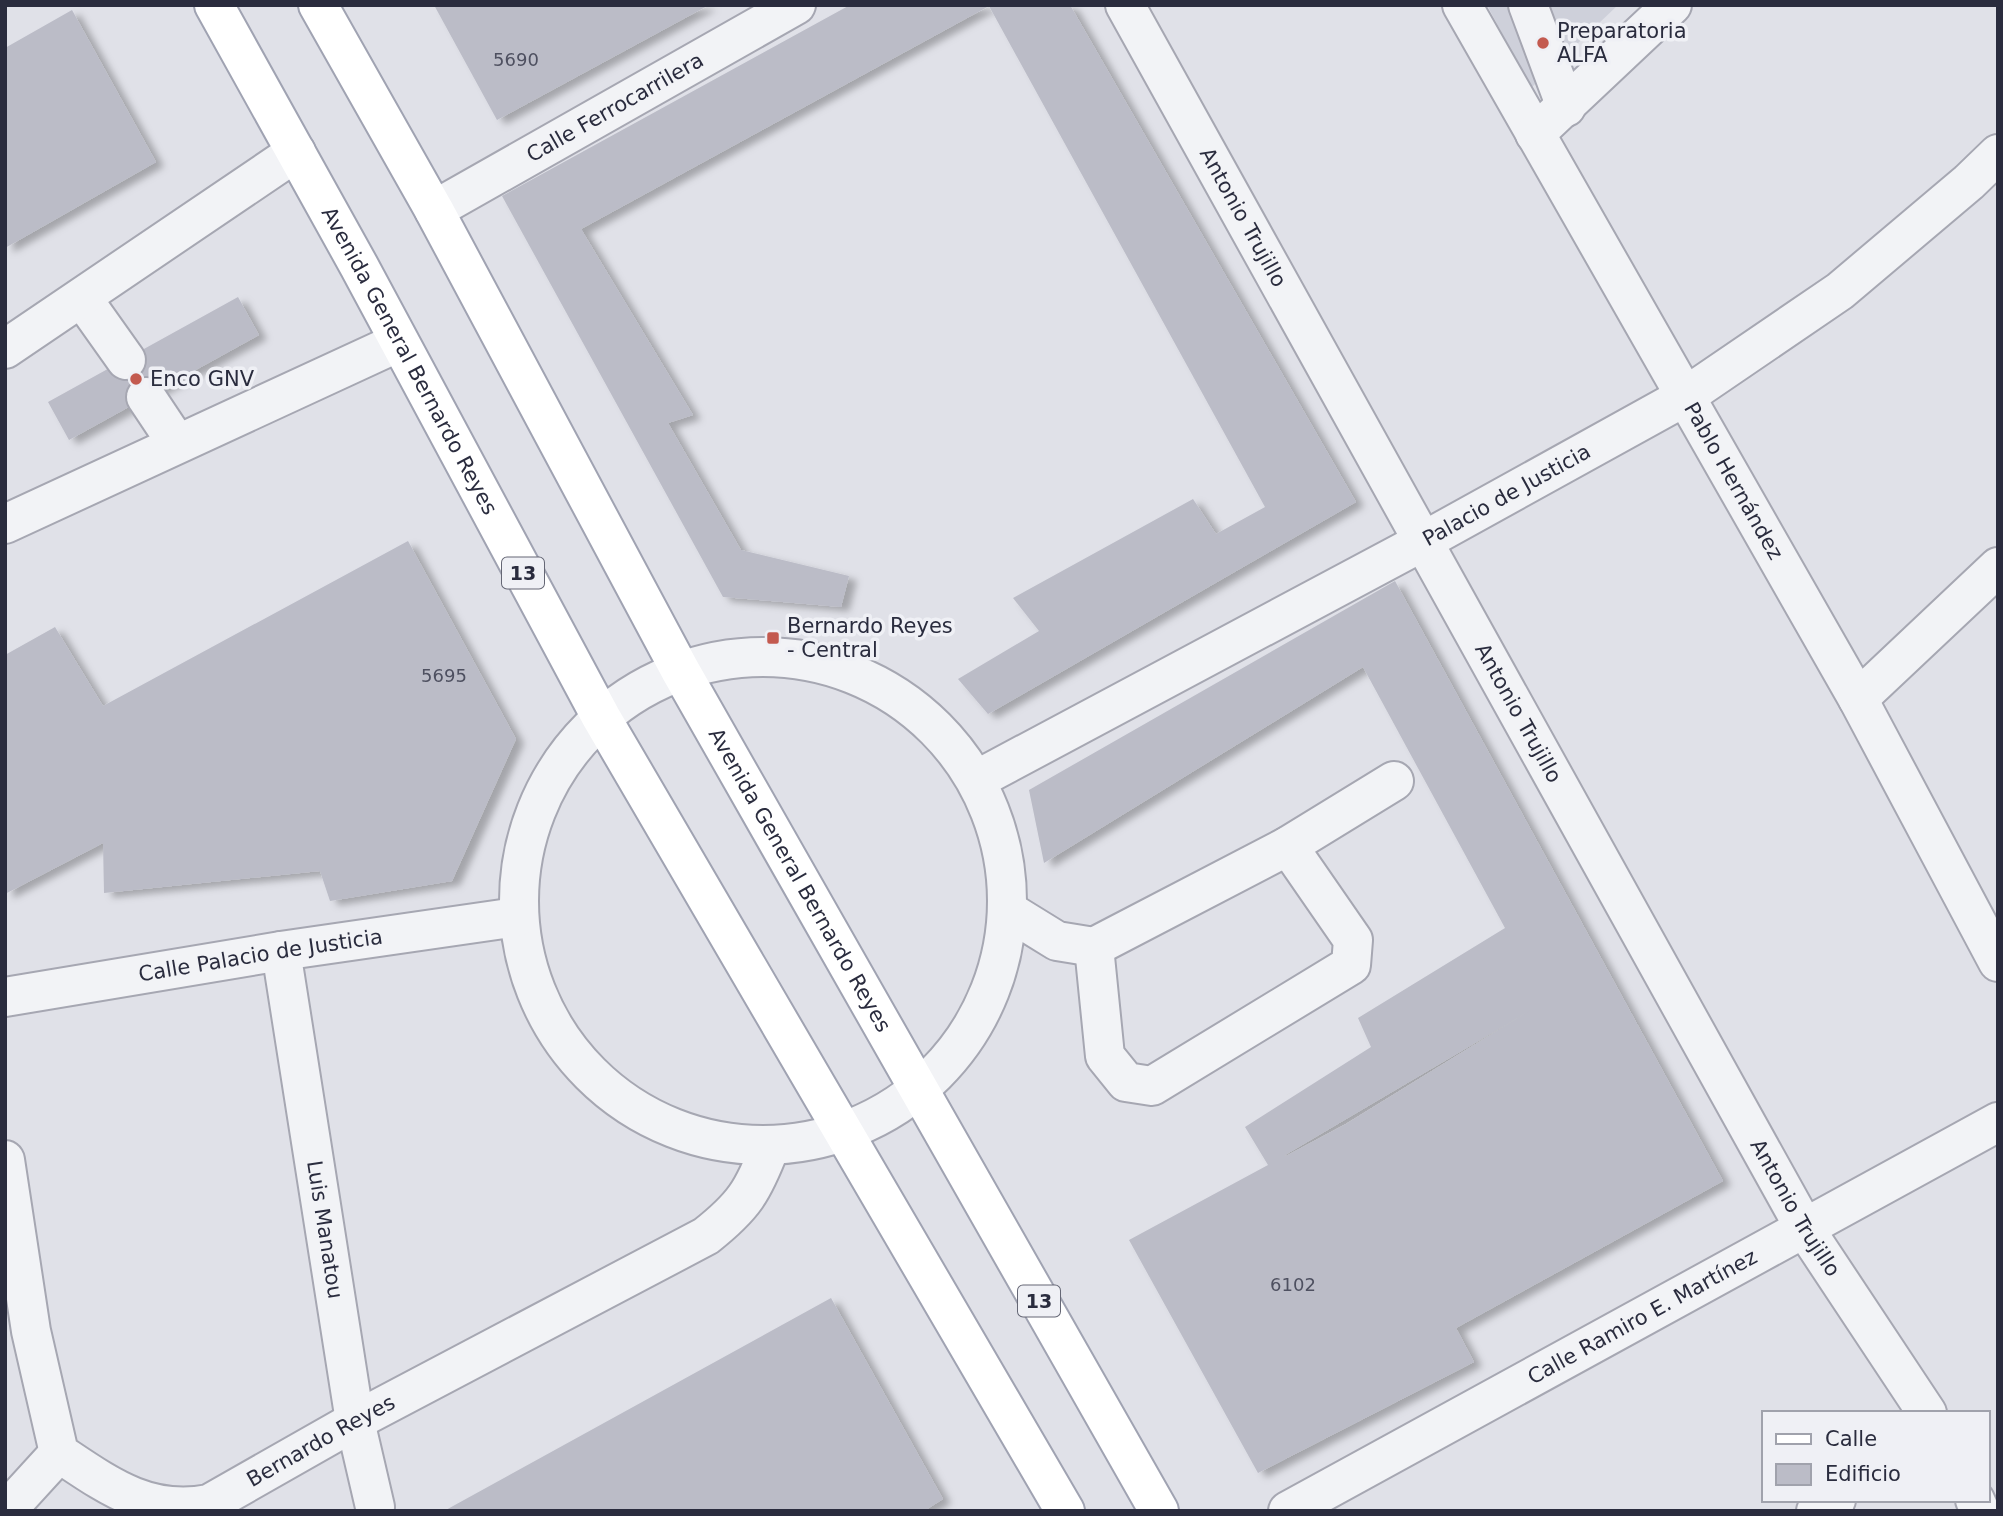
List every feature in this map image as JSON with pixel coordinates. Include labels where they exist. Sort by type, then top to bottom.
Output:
[{"type":"main road","name":"Avenida General Bernardo Reyes","points":[[214,5],[601,717],[1065,1511]]},
{"type":"main road","name":"Avenida General Bernardo Reyes","points":[[318,5],[434,209],[680,670],[918,1092],[1160,1511]]},
{"type":"street","name":"Calle Ferrocarrilera","points":[[434,209],[796,5]]},
{"type":"street","name":"Antonio Trujillo","points":[[1125,5],[1805,1228],[1926,1411]]},
{"type":"street","name":"Pablo Hernández","points":[[1462,5],[1858,699],[1998,962]]},
{"type":"street","points":[[1528,5],[1566,107]]},
{"type":"street","points":[[1535,134],[1672,5]]},
{"type":"street","points":[[5,349],[296,152]]},
{"type":"street","name":"Palacio de Justicia","points":[[978,779],[1422,542],[1686,396],[1840,290],[1969,182],[1998,154]]},
{"type":"street","points":[[82,298],[126,360]]},
{"type":"street","points":[[5,524],[176,442],[399,342]]},
{"type":"street","points":[[146,397],[176,442]]},
{"type":"street","points":[[1858,699],[1998,567]]},
{"type":"street","points":[[747,657],[816,661],[880,685],[935,725],[978,779],[1003,844],[1010,912],[997,980],[965,1041],[918,1092],[845,1133],[770,1147],[695,1138],[626,1107],[570,1056],[533,991],[517,917],[523,843],[552,775],[601,717],[680,670],[747,657]]},
{"type":"street","points":[[1010,912],[1057,941],[1094,947],[1288,846],[1394,781]]},
{"type":"street","points":[[1094,947],[1105,1056],[1126,1082],[1152,1086],[1351,965],[1353,940],[1288,846]]},
{"type":"street","name":"Calle Palacio de Justicia","points":[[5,998],[281,951],[517,917]]},
{"type":"street","name":"Luis Manatou","points":[[281,951],[355,1421],[375,1507]]},
{"type":"street","name":"Calle Ramiro E. Martínez","points":[[1288,1511],[1998,1122]]},
{"type":"street","name":"Bernardo Reyes","points":[[59,1453],[111,1488],[148,1506],[187,1510],[209,1504],[355,1421],[706,1236],[732,1215],[755,1187],[770,1147]]},
{"type":"street","points":[[5,1160],[31,1331],[59,1453],[6,1511]]},
{"type":"street","points":[[1815,1511],[1832,1502]]},
{"type":"shaded area","name":"Preparatoria ALFA","points":[[1487,5],[1618,5],[1531,88]]},
{"type":"building","points":[[434,5],[709,5],[497,120]]},
{"type":"building","points":[[850,5],[1070,5],[1356,502],[988,714],[958,679],[1039,631],[1013,598],[1193,499],[1216,534],[1265,507],[989,6],[581,229],[693,415],[668,423],[741,550],[849,576],[841,607],[723,597],[502,196]]},
{"type":"building","points":[[72,10],[156,162],[5,248],[5,48]]},
{"type":"building","name":"Enco GNV","points":[[238,297],[259,335],[69,440],[48,402]]},
{"type":"building","points":[[408,541],[516,739],[452,881],[330,901],[320,871],[104,893],[103,843],[5,894],[5,655],[55,627],[103,706]]},
{"type":"building","points":[[1395,581],[1723,1181],[1456,1328],[1474,1362],[1258,1473],[1129,1240],[1268,1165],[1245,1127],[1371,1047],[1358,1018],[1505,928],[1363,667],[1044,863],[1029,790]],"holes":[[[1531,1010],[1346,1124],[1285,1155]]]},
{"type":"building","points":[[831,1298],[943,1499],[924,1511],[444,1511]]},
{"type":"place","name":"Preparatoria ALFA","points":[[1543,43]]},
{"type":"place","name":"Enco GNV","points":[[136,379]]},
{"type":"place","name":"Bernardo Reyes - Central","points":[[773,638]]}]
